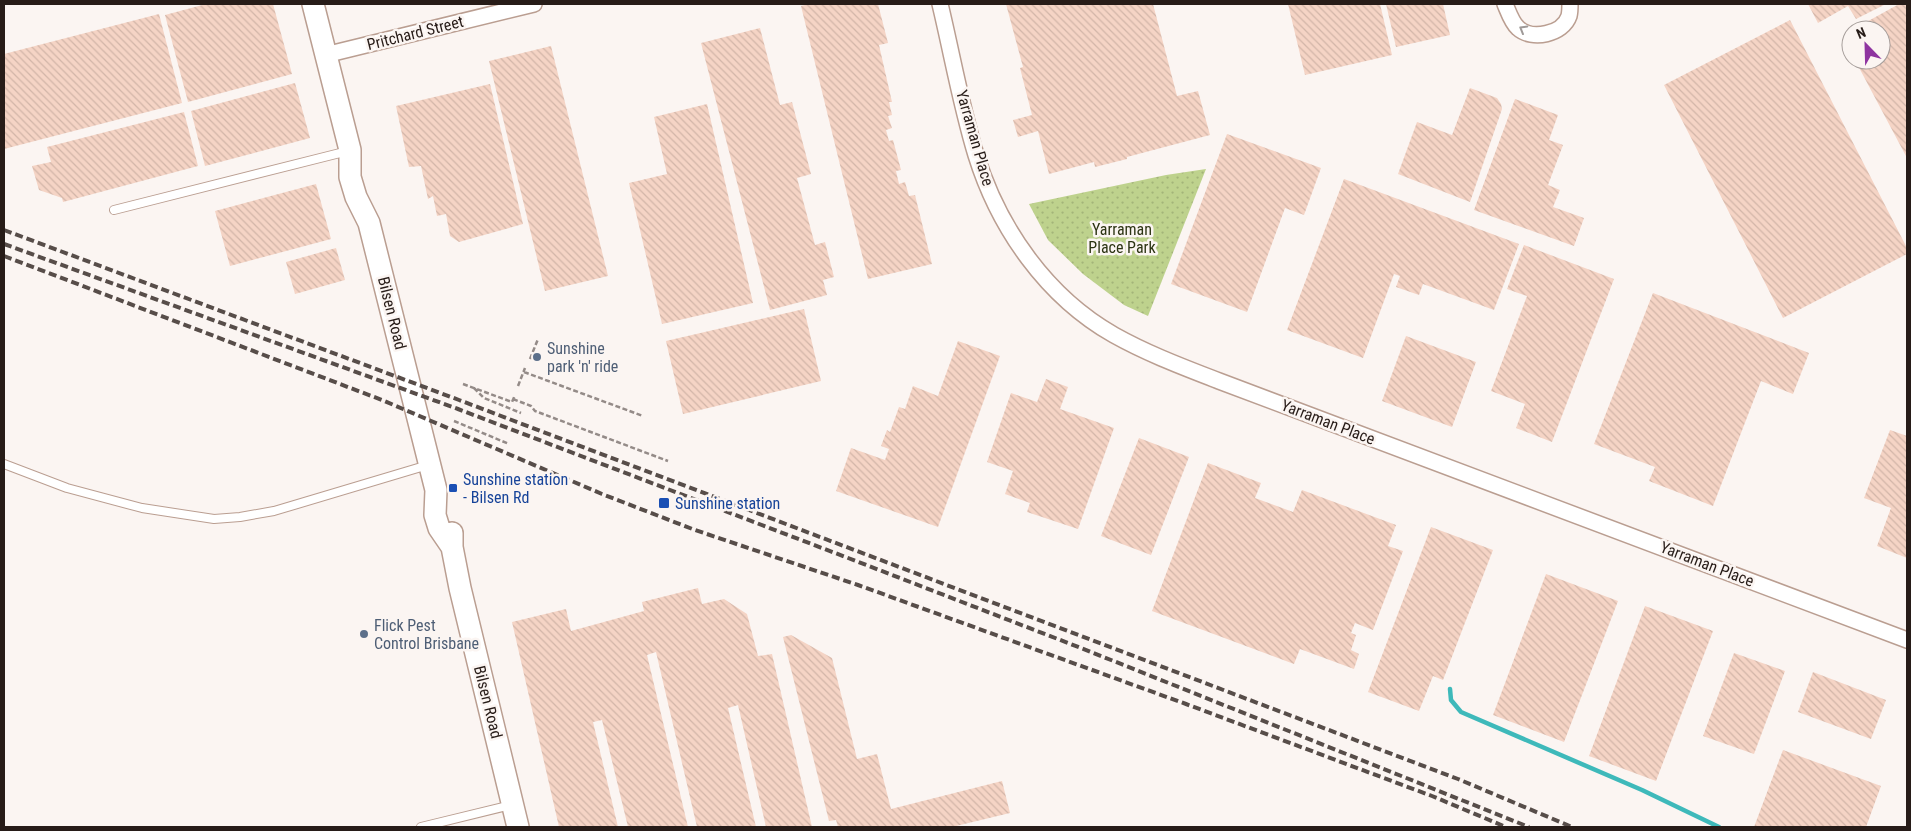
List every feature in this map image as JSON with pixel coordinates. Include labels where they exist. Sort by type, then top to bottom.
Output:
[{"type":"street","name":"Bilsen Road","points":[[313,4],[350,150],[350,177],[356,197],[369,223],[436,490],[435,515],[439,528],[452,547],[518,827]]},
{"type":"street","name":"Pritchard Street","points":[[326,55],[534,4]]},
{"type":"street","name":"Yarraman Place","points":[[940,4],[976,155],[997,208],[1029,259],[1054,288],[1083,314],[1113,334],[1148,353],[1219,381],[1907,640]]},
{"type":"street","points":[[1505,4],[1518,28],[1527,33],[1544,34],[1554,31],[1564,24],[1569,15],[1570,4]]},
{"type":"lane","points":[[114,210],[350,150]]},
{"type":"lane","points":[[4,464],[67,488],[142,508],[214,519],[240,518],[274,511],[430,464]]},
{"type":"lane","points":[[421,827],[512,805]]},
{"type":"path","points":[[530,359],[538,338]]},
{"type":"path","points":[[518,386],[526,368]]},
{"type":"path","points":[[524,372],[643,416]]},
{"type":"path","points":[[463,384],[512,402],[514,397],[531,406],[535,412],[668,461]]},
{"type":"path","points":[[472,387],[484,398],[521,413]]},
{"type":"path","points":[[454,421],[509,444]]},
{"type":"green space","name":"Yarraman Place Park","points":[[1206,169],[1148,316],[1124,305],[1083,274],[1048,240],[1029,204],[1166,175]]},
{"type":"building","points":[[206,4],[273,4],[292,74],[188,102],[165,15]]},
{"type":"building","points":[[809,4],[878,4],[888,43],[879,45],[892,102],[889,102],[892,115],[888,116],[892,128],[886,130],[889,141],[893,140],[901,170],[896,171],[899,184],[905,182],[909,196],[915,195],[932,264],[868,279],[801,6]]},
{"type":"building","points":[[1006,4],[1153,4],[1177,96],[1198,91],[1210,135],[1095,167],[1094,162],[1049,174],[1038,131],[1018,137],[1013,120],[1032,115],[1020,68],[1023,67]]},
{"type":"building","points":[[1288,4],[1380,4],[1392,55],[1305,75]]},
{"type":"building","points":[[1386,4],[1443,4],[1450,35],[1396,47]]},
{"type":"building","points":[[1808,4],[1886,4],[1856,19],[1848,6],[1818,23]]},
{"type":"building","points":[[1899,4],[1907,4],[1907,158],[1860,70],[1891,70],[1891,20],[1870,20]]},
{"type":"building","points":[[159,14],[182,103],[4,149],[4,54]]},
{"type":"building","points":[[1790,20],[1907,248],[1907,254],[1783,318],[1664,85]]},
{"type":"building","points":[[760,28],[780,105],[792,102],[811,174],[797,178],[815,245],[825,242],[834,277],[823,280],[827,295],[770,310],[701,43]]},
{"type":"building","points":[[551,46],[608,276],[545,291],[489,61]]},
{"type":"building","points":[[295,83],[310,138],[205,166],[191,111]]},
{"type":"building","points":[[490,84],[523,224],[459,242],[450,236],[446,214],[437,216],[433,196],[428,199],[421,166],[409,167],[396,106]]},
{"type":"building","points":[[1470,88],[1497,98],[1502,109],[1470,202],[1398,174],[1417,122],[1452,135]]},
{"type":"building","points":[[1515,99],[1558,115],[1549,140],[1563,145],[1548,185],[1560,190],[1553,207],[1584,218],[1574,246],[1474,210]]},
{"type":"building","points":[[707,104],[753,303],[662,324],[629,183],[667,174],[654,117]]},
{"type":"building","points":[[184,112],[198,166],[63,202],[62,198],[39,190],[32,166],[51,162],[47,147]]},
{"type":"building","points":[[1227,134],[1321,168],[1304,215],[1285,208],[1247,312],[1171,284]]},
{"type":"building","points":[[1344,179],[1519,244],[1494,310],[1423,284],[1419,295],[1396,287],[1400,276],[1394,274],[1363,358],[1287,330]]},
{"type":"building","points":[[316,184],[331,239],[230,266],[215,211]]},
{"type":"building","points":[[1524,245],[1614,279],[1552,442],[1516,428],[1525,404],[1491,391],[1527,296],[1507,289]]},
{"type":"building","points":[[336,248],[345,280],[295,294],[286,262]]},
{"type":"building","points":[[1653,293],[1809,353],[1793,394],[1761,381],[1713,506],[1649,481],[1655,467],[1594,444]]},
{"type":"building","points":[[804,309],[821,381],[683,414],[666,341]]},
{"type":"building","points":[[1406,336],[1476,362],[1452,427],[1382,401]]},
{"type":"building","points":[[958,341],[1000,356],[938,527],[836,491],[851,448],[885,460],[889,449],[881,446],[887,430],[890,432],[899,407],[905,409],[913,386],[938,396]]},
{"type":"building","points":[[1046,379],[1068,387],[1060,409],[1114,428],[1078,529],[1027,512],[1030,503],[1005,494],[1013,471],[987,462],[1011,393],[1037,402]]},
{"type":"building","points":[[1890,430],[1907,436],[1907,558],[1877,546],[1891,508],[1864,498]]},
{"type":"building","points":[[1139,438],[1189,457],[1151,555],[1101,536]]},
{"type":"building","points":[[1208,463],[1261,483],[1255,498],[1293,512],[1302,490],[1396,525],[1388,546],[1403,551],[1373,630],[1355,623],[1351,633],[1356,635],[1351,650],[1359,654],[1354,669],[1300,649],[1294,664],[1152,611]]},
{"type":"building","points":[[1431,527],[1493,550],[1443,680],[1433,676],[1419,711],[1368,692]]},
{"type":"building","points":[[1546,574],[1618,601],[1564,742],[1493,715]]},
{"type":"building","points":[[698,588],[702,604],[724,599],[747,614],[758,656],[772,654],[812,827],[766,827],[738,705],[728,708],[756,827],[697,827],[656,652],[647,655],[688,827],[628,827],[602,720],[593,722],[618,827],[559,827],[512,622],[566,609],[571,631],[644,611],[642,602]]},
{"type":"building","points":[[1645,606],[1713,631],[1656,781],[1589,756]]},
{"type":"building","points":[[791,635],[832,658],[857,759],[877,754],[891,809],[1002,781],[1010,813],[952,827],[838,827],[836,820],[829,821],[783,637]]},
{"type":"building","points":[[1734,653],[1785,671],[1754,754],[1703,736]]},
{"type":"building","points":[[1813,672],[1886,700],[1871,739],[1798,712]]},
{"type":"building","points":[[1783,750],[1881,786],[1866,827],[1754,827]]},
{"type":"waterway","points":[[1450,689],[1451,700],[1461,712],[1642,790],[1719,827]]},
{"type":"railway","points":[[4,230],[459,400],[1458,779],[1572,827]]},
{"type":"railway","points":[[4,244],[458,409],[856,561],[1081,648],[1529,827]]},
{"type":"railway","points":[[4,256],[382,400],[602,494],[695,530],[858,585],[1186,704],[1432,796],[1506,827]]},
{"type":"place","name":"Sunshine park 'n' ride","points":[[537,357]]},
{"type":"place","name":"Sunshine station - Bilsen Rd","points":[[453,488]]},
{"type":"place","name":"Sunshine station","points":[[664,503]]},
{"type":"place","name":"Flick Pest Control Brisbane","points":[[364,634]]}]
